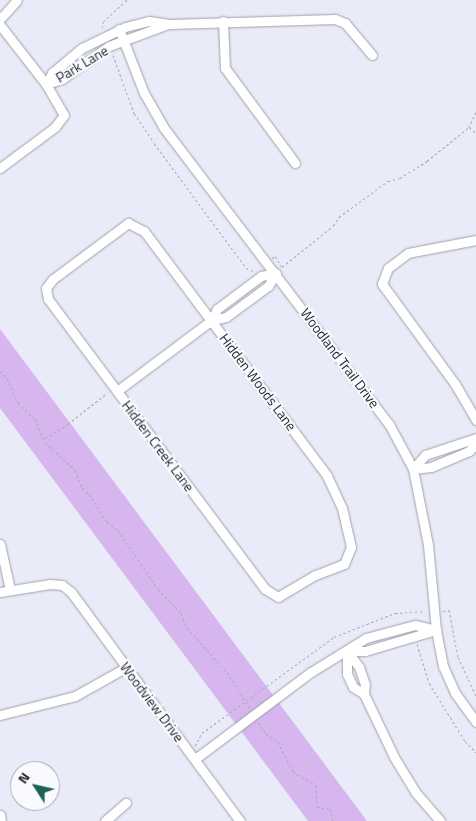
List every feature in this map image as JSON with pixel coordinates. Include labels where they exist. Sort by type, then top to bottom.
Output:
[{"type":"street","points":[[0,19],[17,0]]},
{"type":"street","name":"Park Lane","points":[[46,84],[52,73],[82,48],[119,29],[149,21],[170,24],[223,21],[335,20],[345,23],[372,55]]},
{"type":"street","points":[[223,21],[225,68],[295,163]]},
{"type":"street","name":"Park Lane","points":[[46,84],[62,79],[109,46],[125,42],[170,24]]},
{"type":"street","points":[[0,25],[46,84],[64,115],[55,128],[0,168]]},
{"type":"street","name":"Woodland Trail Drive","points":[[119,29],[154,113],[389,424],[413,468],[428,545],[436,630],[442,666],[455,693],[476,722]]},
{"type":"street","name":"Hidden Woods Lane","points":[[46,288],[53,279],[121,227],[134,224],[144,231],[212,320],[327,476],[342,508],[351,547],[349,557],[344,564],[315,576],[278,597]]},
{"type":"street","points":[[476,240],[408,253],[388,268],[382,284],[455,384],[476,420]]},
{"type":"street","points":[[115,389],[212,320],[226,317],[261,291],[276,273]]},
{"type":"street","name":"Hidden Creek Lane","points":[[46,288],[48,299],[265,589],[278,597]]},
{"type":"street","points":[[413,468],[425,455],[476,438]]},
{"type":"street","points":[[413,468],[431,467],[469,451],[476,444]]},
{"type":"street","points":[[0,544],[10,590],[0,592]]},
{"type":"street","name":"Woodview Drive","points":[[10,590],[62,585],[71,592],[124,668],[240,821]]},
{"type":"street","points":[[194,759],[311,672],[366,638],[389,630],[415,625],[436,630]]},
{"type":"street","points":[[347,651],[365,651],[417,638],[436,630]]},
{"type":"street","points":[[347,651],[359,667],[365,684],[364,694],[394,757],[416,793],[440,821]]},
{"type":"street","points":[[347,651],[347,674],[353,687],[364,694]]},
{"type":"street","points":[[0,715],[76,696],[124,668]]},
{"type":"street","points":[[106,821],[126,803]]},
{"type":"street","points":[[0,815],[1,821]]},
{"type":"path","points":[[267,262],[275,256],[282,267],[388,181],[400,178],[427,161],[469,127],[476,112]]},
{"type":"path","points":[[469,127],[476,133]]},
{"type":"path","points":[[0,371],[7,378],[18,403],[32,415],[45,438],[75,470],[82,488],[89,494],[107,522],[118,530],[158,589],[181,613],[187,628],[227,672],[260,728],[278,742],[293,772],[316,785],[317,807],[330,809],[333,821]]},
{"type":"path","points":[[45,438],[68,424],[115,389]]},
{"type":"path","points":[[417,638],[429,683],[465,741],[476,752]]},
{"type":"shaded area","points":[[0,329],[367,821],[308,821],[0,408]]}]
